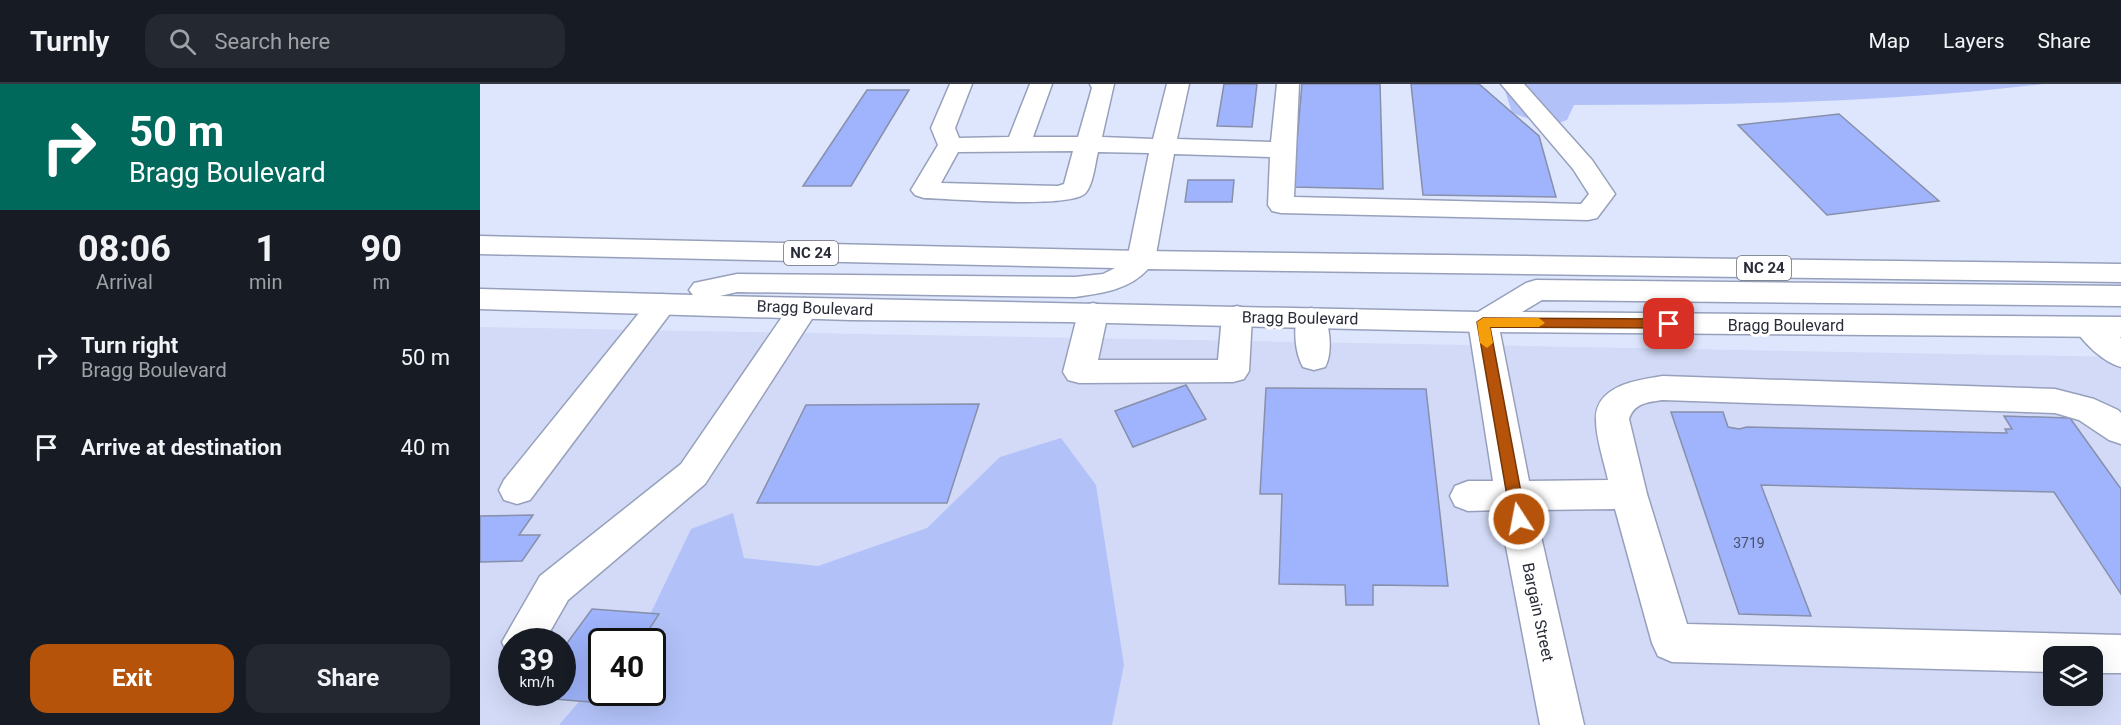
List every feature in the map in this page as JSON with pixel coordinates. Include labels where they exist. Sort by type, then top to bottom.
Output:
[{"type":"main road","points":[[950,145],[943,128],[961,84]]},
{"type":"main road","points":[[1018,145],[1041,84]]},
{"type":"main road","points":[[950,145],[924,190],[1060,194],[1075,189],[1104,86],[1101,84]]},
{"type":"main road","points":[[517,490],[662,304],[710,288],[737,283],[1076,286],[1112,283],[1130,273],[1141,260],[1163,146],[1178,84]]},
{"type":"main road","points":[[1288,84],[1281,204],[1588,212],[1602,194],[1583,165],[1512,84]]},
{"type":"main road","points":[[950,145],[1089,144],[1283,150]]},
{"type":"main road","name":"NC 24","points":[[480,245],[1141,260],[2121,273]]},
{"type":"main road","points":[[1483,322],[1536,290],[2121,296]]},
{"type":"main road","name":"Bragg Boulevard","points":[[480,299],[1483,322],[2121,327]]},
{"type":"main road","points":[[530,628],[554,588],[693,474],[804,308]]},
{"type":"main road","points":[[1093,313],[1079,372],[1233,371],[1237,316]]},
{"type":"main road","points":[[1311,318],[1314,359]]},
{"type":"main road","name":"Bargain Street","points":[[1483,322],[1514,497],[1562,725]]},
{"type":"main road","points":[[2089,327],[2121,356]]},
{"type":"main road","points":[[2121,431],[2110,421],[2094,412],[2055,401],[1663,388],[1634,392],[1617,405],[1612,419],[1629,494],[1672,643],[2121,654]]},
{"type":"main road","points":[[1468,496],[1629,494]]},
{"type":"shaded area","points":[[1503,84],[2043,84],[1926,95],[1809,102],[1574,105],[1567,120],[1550,126],[1512,113]]},
{"type":"shaded area","points":[[480,327],[2121,357],[2121,725],[480,725]]},
{"type":"shaded area","points":[[1061,438],[1096,485],[1124,665],[1112,725],[559,725],[588,691],[588,706],[666,706],[666,628],[642,628],[691,529],[733,513],[744,558],[818,566],[927,528],[1000,457]]},
{"type":"building","points":[[1224,84],[1257,84],[1252,127],[1217,126]]},
{"type":"building","points":[[1302,84],[1380,84],[1383,189],[1293,187]]},
{"type":"building","points":[[1411,84],[1479,84],[1539,136],[1556,197],[1423,195]]},
{"type":"building","points":[[867,90],[909,90],[851,186],[803,186]]},
{"type":"building","points":[[1839,114],[1939,201],[1827,215],[1738,125]]},
{"type":"building","points":[[1188,180],[1234,180],[1232,202],[1185,202]]},
{"type":"building","points":[[1186,385],[1206,419],[1133,447],[1115,411]]},
{"type":"building","points":[[1266,388],[1426,389],[1448,586],[1373,585],[1373,605],[1346,605],[1345,585],[1279,584],[1282,494],[1260,494]]},
{"type":"building","points":[[979,404],[947,503],[757,503],[806,405]]},
{"type":"building","points":[[1671,412],[1723,412],[1728,427],[1739,429],[1747,427],[2007,433],[2005,429],[2012,429],[2004,416],[2070,418],[2121,489],[2121,594],[2054,492],[1761,485],[1811,616],[1739,614]]},
{"type":"building","points":[[533,515],[519,535],[540,535],[522,561],[480,562],[480,516]]},
{"type":"building","points":[[592,609],[659,614],[650,628],[588,628],[588,702],[576,701],[576,631]]},
{"type":"slow traffic","points":[[1487,343],[1483,322],[1539,323]]},
{"type":"route","points":[[1519,519],[1483,322],[1669,324]]}]
